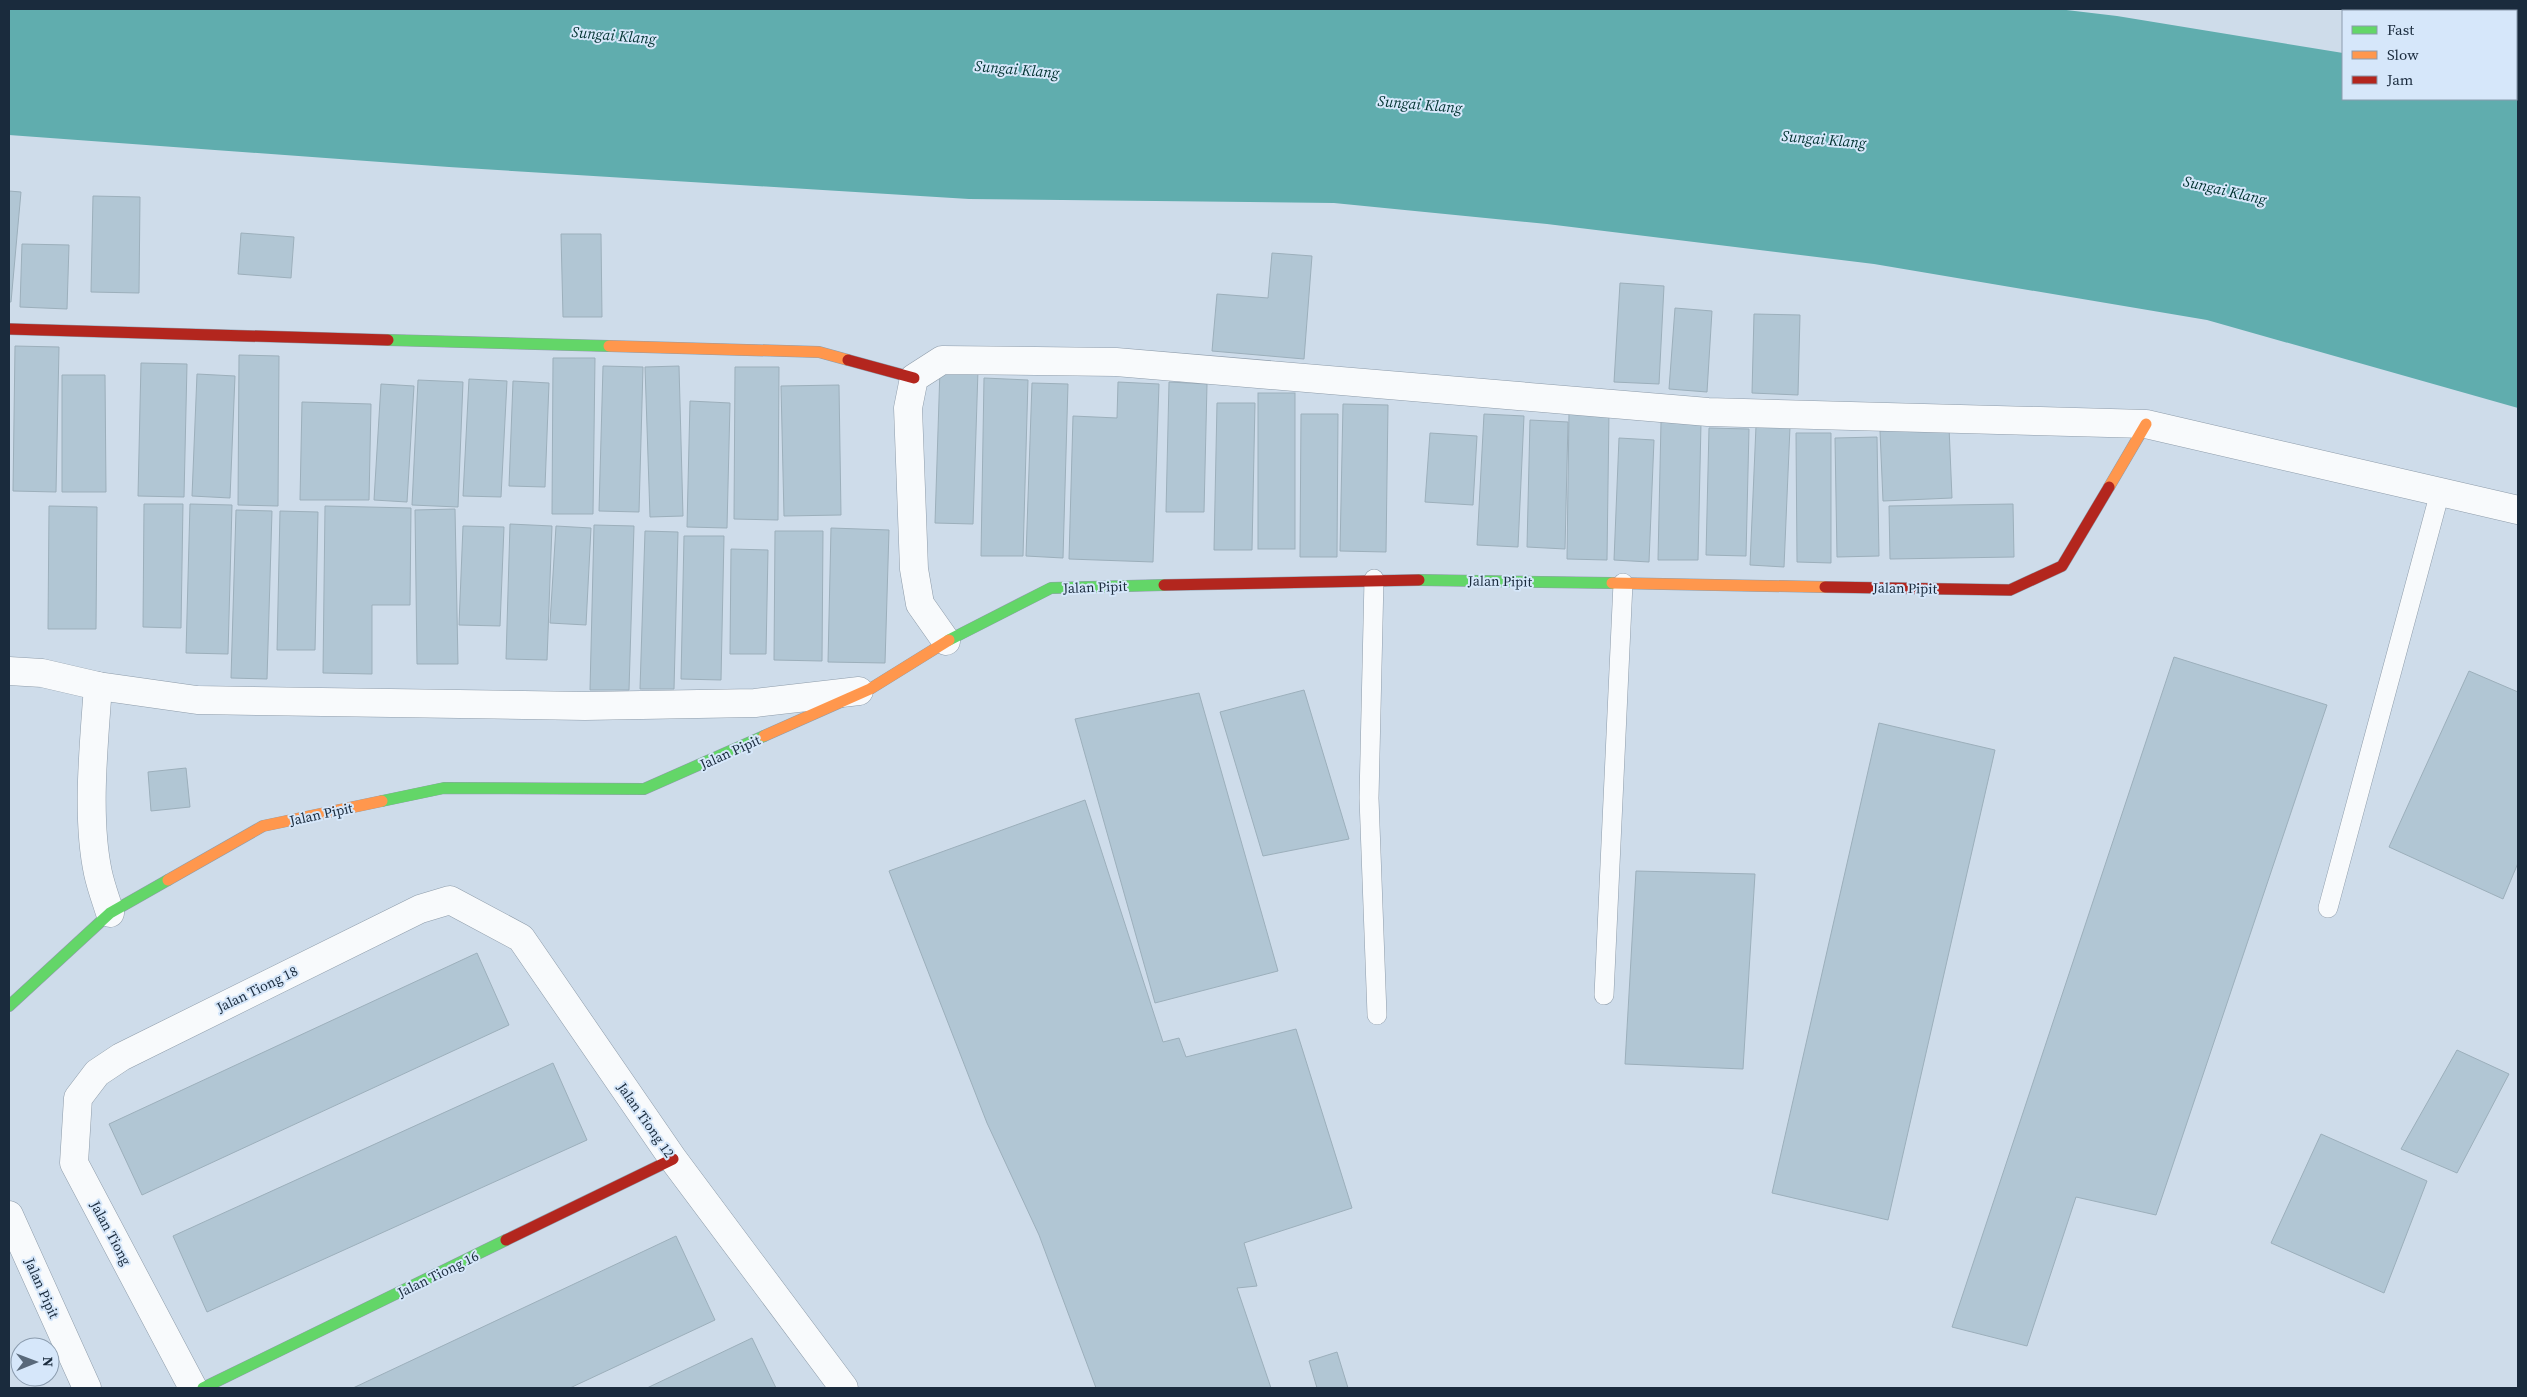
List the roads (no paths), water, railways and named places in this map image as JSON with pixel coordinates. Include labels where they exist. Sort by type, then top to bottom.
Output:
[{"type":"street","points":[[9,329],[819,352],[914,378]]},
{"type":"street","points":[[946,641],[920,604],[914,569],[908,408],[914,378],[942,360],[1116,362],[1708,412],[2146,424],[2518,510]]},
{"type":"street","name":"Jalan Pipit","points":[[9,1006],[110,913],[263,826],[444,788],[644,790],[870,689],[946,641],[1051,588],[1374,579],[2010,590],[2062,566],[2146,424]]},
{"type":"street","points":[[9,671],[42,673],[98,686],[197,700],[585,706],[755,702],[870,689]]},
{"type":"street","points":[[98,686],[93,785],[94,831],[98,873],[110,913]]},
{"type":"street","name":"Jalan Tiong 12","points":[[420,909],[450,900],[521,938],[673,1159],[844,1388]]},
{"type":"street","name":"Jalan Tiong 18","points":[[97,1073],[121,1057],[420,909]]},
{"type":"street","name":"Jalan Tiong","points":[[97,1073],[78,1098],[74,1163],[193,1388]]},
{"type":"street","name":"Jalan Tiong 16","points":[[203,1388],[673,1159]]},
{"type":"street","name":"Jalan Pipit","points":[[9,1215],[87,1388]]},
{"type":"lane","points":[[2328,908],[2440,492]]},
{"type":"lane","points":[[1374,579],[1369,798],[1377,1015]]},
{"type":"lane","points":[[1604,995],[1624,583]]},
{"type":"water","name":"Sungai Klang","points":[[9,9],[2058,9],[2117,16],[2342,53],[2342,100],[2518,100],[2518,408],[2207,320],[1874,264],[1547,224],[1334,203],[969,199],[449,167],[9,135]]}]
